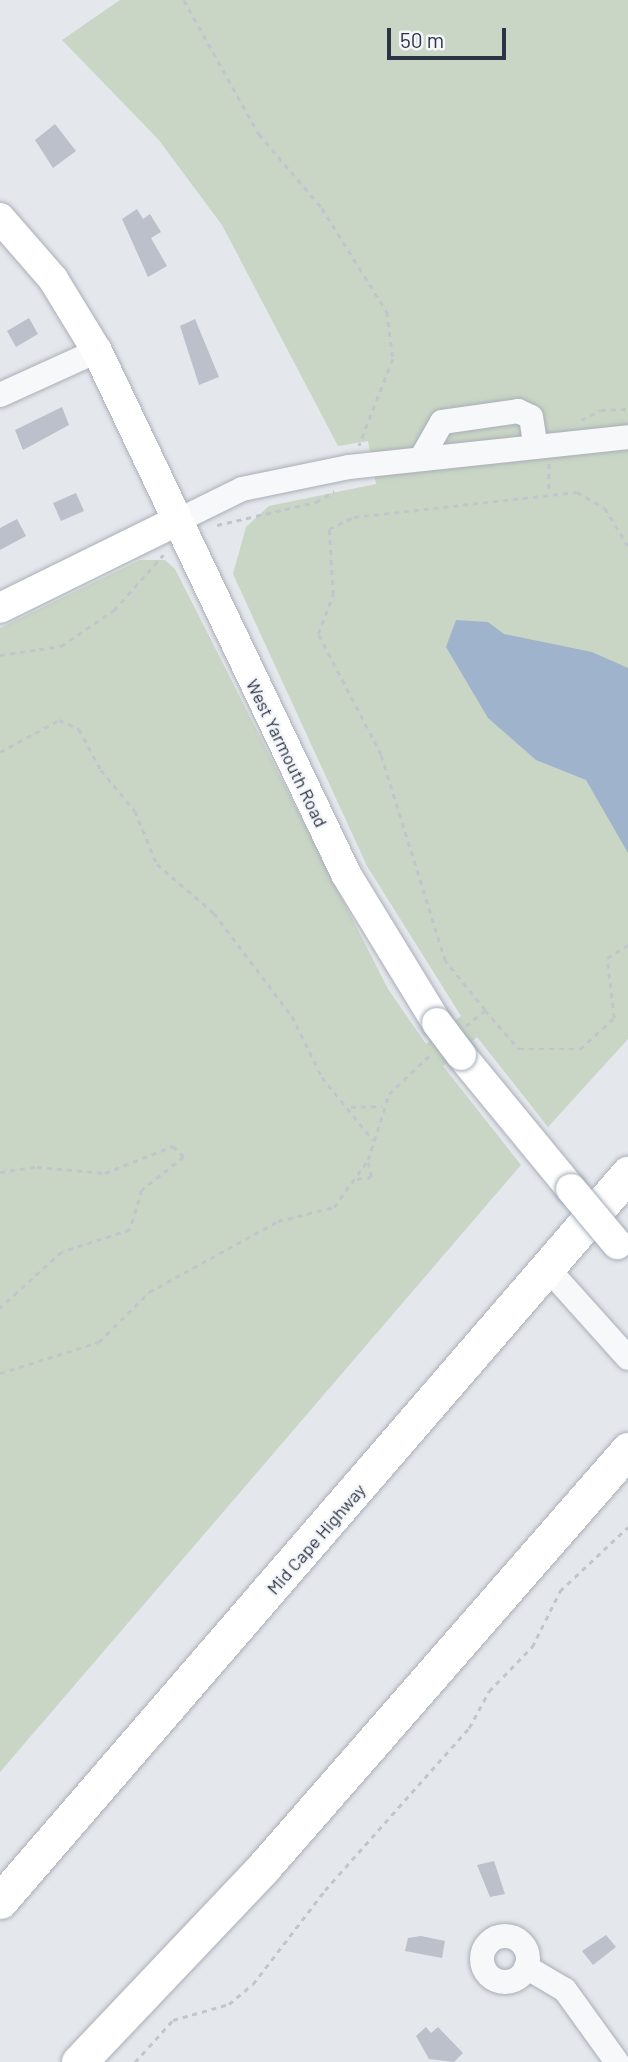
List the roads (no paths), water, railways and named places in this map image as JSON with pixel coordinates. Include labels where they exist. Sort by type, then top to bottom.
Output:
[{"type":"highway","name":"Mid Cape Highway","points":[[0,1901],[549,1270],[628,1174]]},
{"type":"highway","points":[[79,2062],[298,1830],[628,1450]]},
{"type":"main road","name":"West Yarmouth Road","points":[[0,218],[53,279],[97,351],[346,874],[448,1040],[623,1250]]},
{"type":"main road","points":[[0,608],[177,520]]},
{"type":"street","points":[[0,395],[97,351]]},
{"type":"street","points":[[422,457],[442,422],[505,412],[531,417],[536,447]]},
{"type":"street","points":[[177,520],[242,489],[349,467],[422,457],[628,437]]},
{"type":"street","points":[[549,1270],[628,1359]]},
{"type":"street","points":[[526,1967],[565,1990],[617,2062]]},
{"type":"water","points":[[456,620],[488,622],[504,634],[592,652],[628,668],[628,853],[586,780],[536,760],[488,718],[446,647]]}]
